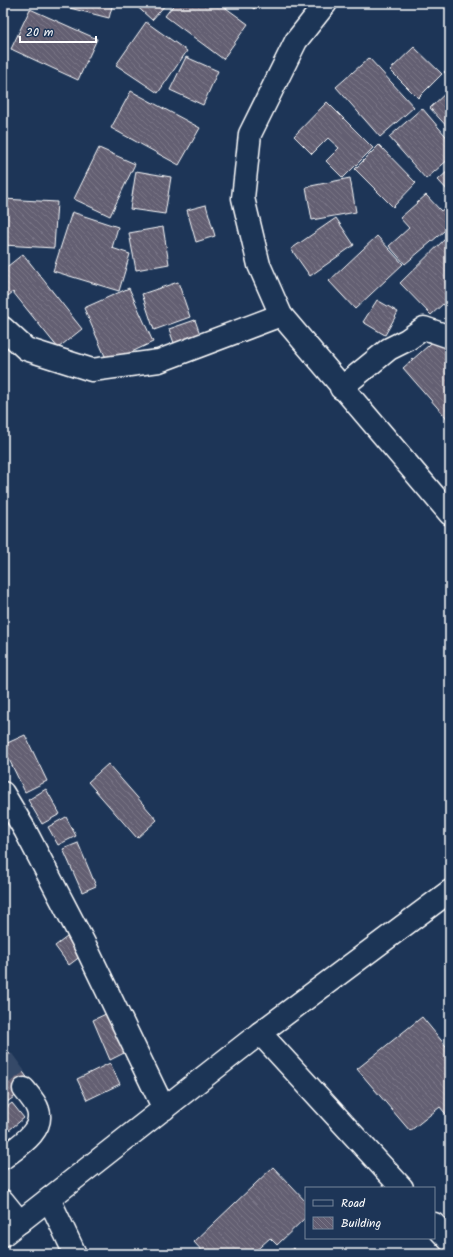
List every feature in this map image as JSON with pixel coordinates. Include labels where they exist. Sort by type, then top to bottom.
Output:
[{"type":"street","points":[[326,3],[296,41],[250,134],[243,198],[259,265],[281,315],[341,388],[450,514]]},
{"type":"street","points":[[3,328],[26,349],[92,370],[159,361],[281,315]]},
{"type":"street","points":[[341,388],[389,349],[407,340],[424,328],[450,337]]},
{"type":"street","points":[[3,793],[25,830],[86,947],[164,1109]]},
{"type":"street","points":[[3,1201],[12,1229],[260,1033],[450,891]]},
{"type":"street","points":[[260,1033],[401,1187]]},
{"type":"street","points":[[3,1158],[27,1139],[39,1120],[38,1108],[24,1089]]},
{"type":"street","points":[[49,1199],[75,1254]]},
{"type":"street","points":[[435,1225],[450,1241]]},
{"type":"building","points":[[50,3],[113,3],[109,18]]},
{"type":"building","points":[[133,3],[167,3],[152,20]]},
{"type":"building","points":[[175,3],[219,3],[248,24],[223,59],[165,16]]},
{"type":"building","points":[[247,3],[260,3],[254,9]]},
{"type":"building","points":[[30,9],[97,39],[78,80],[11,49]]},
{"type":"building","points":[[146,22],[187,51],[158,93],[116,65]]},
{"type":"building","points":[[414,47],[442,74],[418,98],[390,70]]},
{"type":"building","points":[[186,57],[218,71],[203,105],[170,90]]},
{"type":"building","points":[[369,58],[414,107],[380,137],[336,87]]},
{"type":"building","points":[[450,67],[450,78],[444,72]]},
{"type":"building","points":[[450,89],[450,130],[430,108]]},
{"type":"building","points":[[131,91],[200,128],[179,165],[111,128]]},
{"type":"building","points":[[327,102],[373,148],[343,178],[326,161],[339,148],[328,138],[312,154],[294,136]]},
{"type":"building","points":[[422,108],[450,141],[450,158],[426,179],[389,137]]},
{"type":"building","points":[[379,145],[416,183],[393,207],[355,169]]},
{"type":"building","points":[[99,148],[135,164],[110,216],[74,199]]},
{"type":"building","points":[[450,169],[450,193],[438,180]]},
{"type":"building","points":[[136,171],[171,177],[165,214],[130,209]]},
{"type":"building","points":[[350,178],[356,212],[312,220],[306,187]]},
{"type":"building","points":[[426,195],[441,211],[450,204],[450,226],[405,264],[389,246],[409,228],[400,218]]},
{"type":"building","points":[[3,199],[57,202],[54,248],[3,245]]},
{"type":"building","points":[[206,205],[215,236],[196,242],[187,210]]},
{"type":"building","points":[[72,212],[118,227],[112,248],[130,254],[119,291],[53,271]]},
{"type":"building","points":[[336,218],[354,245],[310,276],[291,249]]},
{"type":"building","points":[[163,227],[169,264],[136,270],[129,233]]},
{"type":"building","points":[[450,234],[450,310],[443,304],[431,315],[400,283]]},
{"type":"building","points":[[377,236],[403,264],[355,309],[329,281]]},
{"type":"building","points":[[23,254],[82,329],[58,348],[13,292],[8,296],[3,290],[3,270]]},
{"type":"building","points":[[178,282],[190,317],[154,330],[142,294]]},
{"type":"building","points":[[129,288],[153,342],[108,363],[84,308]]},
{"type":"building","points":[[377,300],[398,312],[385,335],[363,322]]},
{"type":"building","points":[[195,320],[201,337],[175,346],[169,329]]},
{"type":"building","points":[[437,338],[450,353],[450,422],[403,368]]},
{"type":"building","points":[[25,735],[47,781],[25,792],[3,745]]},
{"type":"building","points":[[108,764],[157,820],[137,838],[88,782]]},
{"type":"building","points":[[46,789],[60,814],[42,824],[28,800]]},
{"type":"building","points":[[66,817],[76,836],[58,845],[48,827]]},
{"type":"building","points":[[78,843],[96,886],[82,892],[63,849]]},
{"type":"building","points":[[67,937],[81,956],[69,965],[55,946]]},
{"type":"building","points":[[108,1013],[126,1052],[110,1060],[93,1020]]},
{"type":"building","points":[[422,1017],[450,1051],[450,1119],[440,1107],[410,1131],[357,1069]]},
{"type":"building","points":[[3,1045],[32,1084],[3,1105]]},
{"type":"building","points":[[110,1063],[120,1084],[87,1100],[77,1079]]},
{"type":"building","points":[[12,1103],[24,1118],[3,1135],[3,1110]]},
{"type":"building","points":[[273,1167],[305,1201],[305,1218],[277,1245],[270,1238],[252,1254],[205,1254],[194,1242]]},
{"type":"building","points":[[293,1248],[298,1254],[286,1254]]},
{"type":"tunnel","points":[[3,1060],[24,1089]]}]
